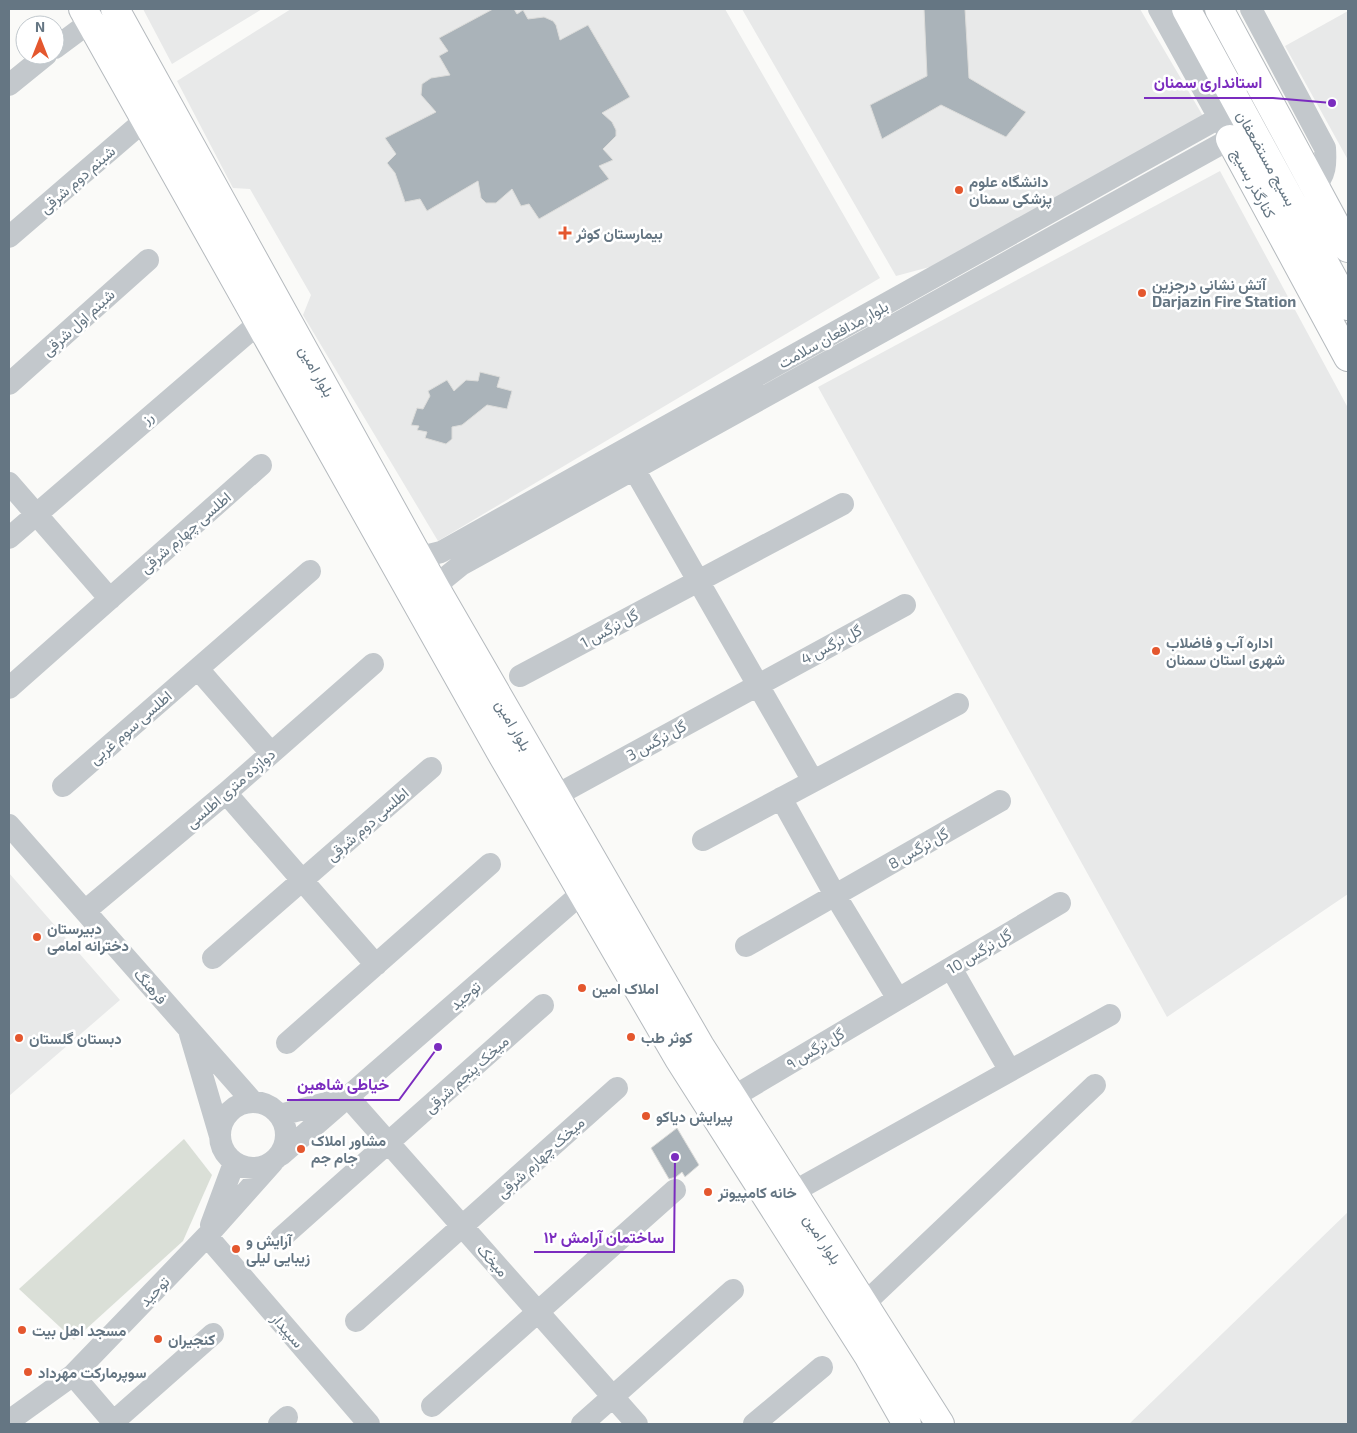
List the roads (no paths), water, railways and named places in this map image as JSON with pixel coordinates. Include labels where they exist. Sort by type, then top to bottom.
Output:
[{"type":"main road","name":"بلوار امین","points":[[115,9],[337,433],[510,744],[555,796],[689,1052],[869,1358],[889,1413],[907,1424]]},
{"type":"main road","name":"بسیج مستضعفان","points":[[1186,9],[1348,306]]},
{"type":"main road","name":"بسیج مستضعفان","points":[[1219,9],[1348,248]]},
{"type":"main road","name":"بلوار امین","points":[[87,16],[260,322],[416,552],[436,589],[582,893],[689,1052],[732,1097],[940,1424]]},
{"type":"main road","name":"کنارگذر بسیج","points":[[1224,129],[1348,357]]},
{"type":"street","name":"کنارگذر بسیج","points":[[1159,9],[1224,129]]},
{"type":"street","points":[[1250,9],[1325,148],[1326,167],[1321,180],[1314,187]]},
{"type":"street","points":[[65,38],[87,16]]},
{"type":"street","points":[[9,85],[34,65]]},
{"type":"street","points":[[1229,89],[1224,129],[1258,141]]},
{"type":"street","name":"شبنم دوم شرقی","points":[[9,238],[146,120]]},
{"type":"street","name":"بلوار مدافعان سلامت","points":[[436,589],[445,578],[456,556],[822,353],[1189,135],[1224,129]]},
{"type":"street","name":"بلوار مدافعان سلامت","points":[[862,330],[1202,155],[1224,129]]},
{"type":"street","points":[[1189,135],[1204,142],[1202,155]]},
{"type":"street","name":"شبنم اول شرقی","points":[[9,384],[148,260]]},
{"type":"street","name":"رز","points":[[9,538],[260,322]]},
{"type":"street","name":"بلوار مدافعان سلامت","points":[[416,552],[429,555],[456,556],[634,469],[822,353]]},
{"type":"street","name":"اطلسی چهارم شرقی","points":[[9,688],[261,465]]},
{"type":"street","points":[[634,469],[813,781]]},
{"type":"street","points":[[9,483],[110,599]]},
{"type":"street","name":"گل نرگس 1","points":[[520,676],[698,579],[843,504]]},
{"type":"street","name":"اطلسی سوم غربی","points":[[63,786],[310,571]]},
{"type":"street","name":"گل نرگس 4","points":[[758,684],[905,605]]},
{"type":"street","name":"دوازده متری اطلسی","points":[[85,911],[226,793],[374,664]]},
{"type":"street","points":[[198,669],[271,753]]},
{"type":"street","name":"گل نرگس 3","points":[[555,796],[758,684]]},
{"type":"street","points":[[703,840],[958,704]]},
{"type":"street","name":"اطلسی دوم شرقی","points":[[213,958],[431,768]]},
{"type":"street","points":[[226,793],[376,965]]},
{"type":"street","points":[[781,798],[835,895],[898,999]]},
{"type":"street","name":"گل نرگس 8","points":[[746,946],[1000,801]]},
{"type":"street","name":"فرهنگ","points":[[11,832],[85,911],[253,1102]]},
{"type":"street","points":[[287,1044],[490,864]]},
{"type":"street","name":"توحید","points":[[9,1421],[73,1375],[207,1236],[277,1159],[582,893]]},
{"type":"street","name":"گل نرگس 10","points":[[898,999],[1060,903]]},
{"type":"street","points":[[951,968],[1010,1071]]},
{"type":"street","name":"گل نرگس ۹","points":[[732,1097],[898,999]]},
{"type":"street","name":"میخک پنجم شرقی","points":[[281,1238],[543,1005]]},
{"type":"street","points":[[793,1192],[1110,1015]]},
{"type":"street","points":[[188,1029],[220,1136],[226,1155],[234,1163],[254,1169],[277,1159],[287,1135],[280,1115],[273,1108],[253,1102],[233,1109],[221,1126],[220,1136]]},
{"type":"street","points":[[864,1304],[1095,1084]]},
{"type":"street","name":"میخک چهارم شرقی","points":[[356,1321],[617,1088]]},
{"type":"street","name":"توحید","points":[[280,1115],[348,1097]]},
{"type":"street","name":"میخک","points":[[348,1097],[637,1424]]},
{"type":"street","name":"توحید","points":[[207,1236],[234,1163]]},
{"type":"street","points":[[432,1406],[676,1190]]},
{"type":"street","name":"سپیدار","points":[[207,1236],[369,1424]]},
{"type":"street","points":[[582,1424],[732,1290]]},
{"type":"street","points":[[73,1375],[113,1424],[212,1334]]},
{"type":"street","points":[[754,1424],[822,1367]]},
{"type":"place","name":"استانداری سمنان","points":[[1332,103]]},
{"type":"place","name":"دانشگاه علوم پزشکی سمنان","points":[[959,190]]},
{"type":"place","name":"بیمارستان کوثر","points":[[565,233]]},
{"type":"place","name":"آتش نشانی درجزین Darjazin Fire Station","points":[[1142,293]]},
{"type":"place","name":"اداره آب و فاضلاب شهری استان سمنان","points":[[1156,651]]},
{"type":"place","name":"دبیرستان دخترانه امامی","points":[[37,937]]},
{"type":"place","name":"املاک امین","points":[[582,988]]},
{"type":"place","name":"کوثر طب","points":[[631,1037]]},
{"type":"place","name":"دبستان گلستان","points":[[19,1038]]},
{"type":"place","name":"خیاطی شاهین","points":[[438,1047]]},
{"type":"place","name":"پیرایش دیاکو","points":[[646,1116]]},
{"type":"place","name":"مشاور املاک جام جم","points":[[301,1149]]},
{"type":"place","name":"ساختمان آرامش ۱۲","points":[[675,1157]]},
{"type":"place","name":"خانه کامپیوتر","points":[[708,1192]]},
{"type":"place","name":"آرایش و زیبایی لیلی","points":[[236,1249]]},
{"type":"place","name":"مسجد اهل بیت","points":[[22,1330]]},
{"type":"place","name":"کنجیران","points":[[158,1339]]},
{"type":"place","name":"سوپرمارکت مهرداد","points":[[28,1372]]}]
